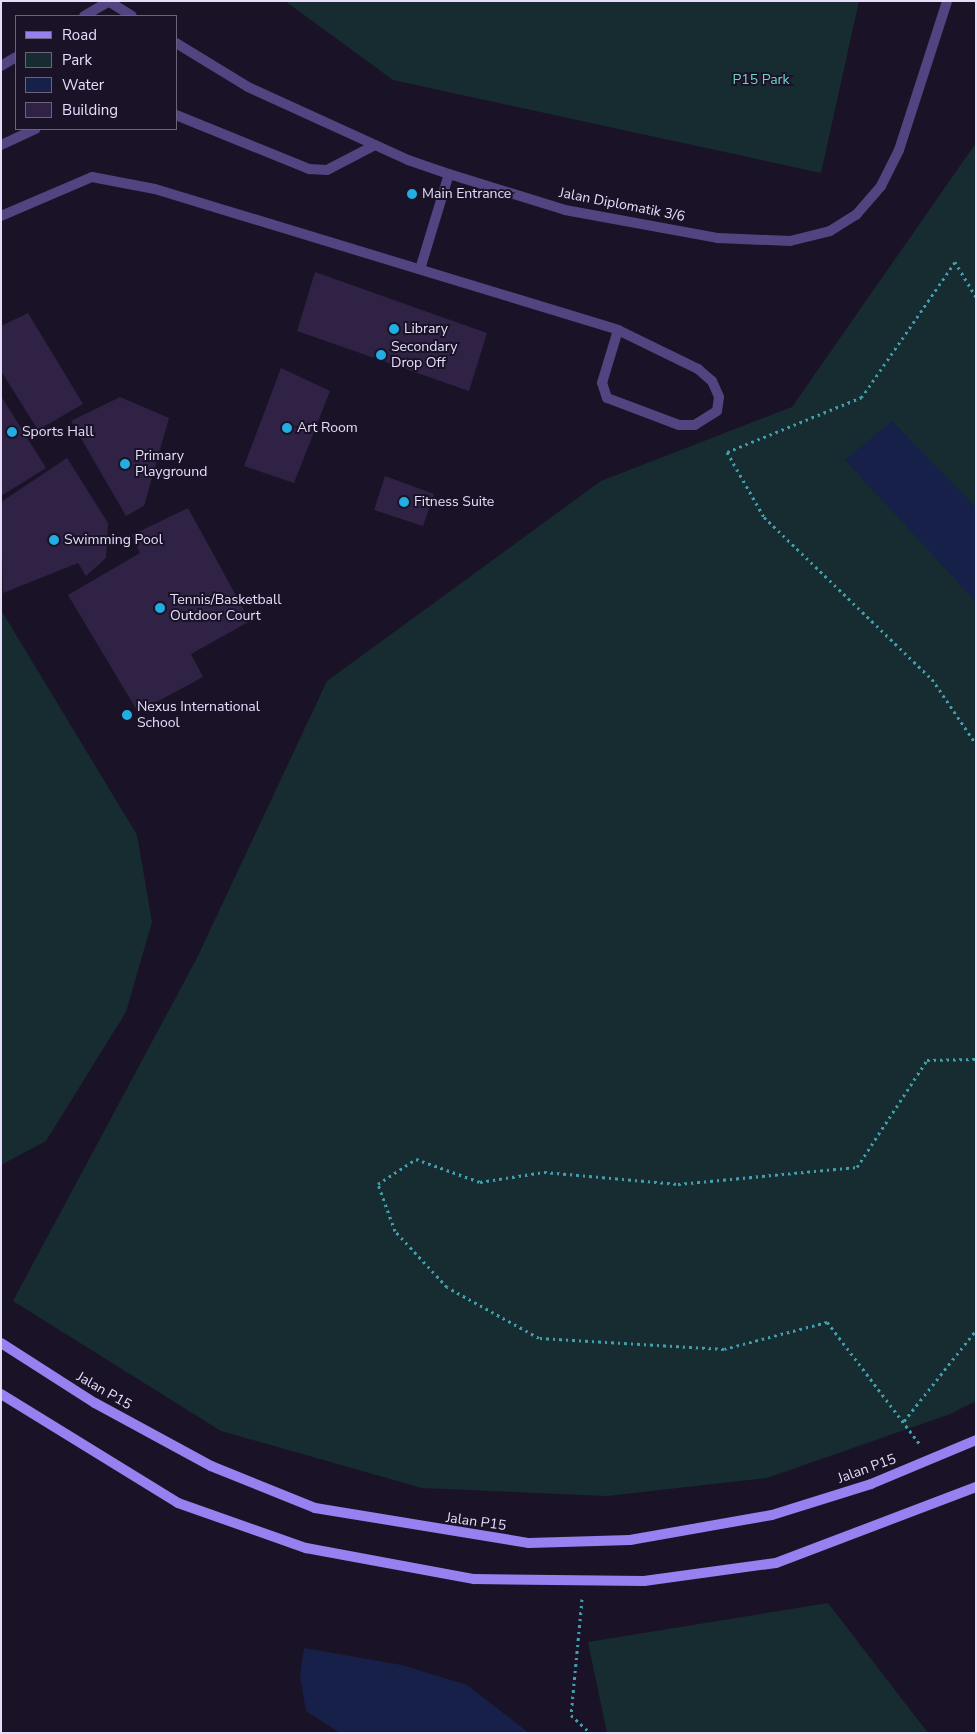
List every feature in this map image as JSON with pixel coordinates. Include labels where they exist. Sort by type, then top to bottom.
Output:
[{"type":"street","points":[[86,15],[108,1],[130,15]]},
{"type":"street","name":"Jalan Diplomatik 3/6","points":[[178,44],[248,87],[375,145],[448,174],[565,210],[718,238],[790,240],[830,231],[856,214],[881,186],[899,150],[947,1]]},
{"type":"street","points":[[1,66],[15,58]]},
{"type":"street","points":[[178,116],[309,169],[327,170],[375,145]]},
{"type":"street","points":[[1,145],[34,130]]},
{"type":"street","points":[[421,266],[448,174]]},
{"type":"street","points":[[1,216],[92,177],[155,189],[421,266],[618,330],[698,369],[712,381],[719,397],[717,411],[696,425],[679,425],[607,398],[602,384],[618,330]]},
{"type":"street","name":"Jalan P15","points":[[1,1344],[95,1403],[211,1466],[315,1508],[529,1543],[630,1540],[772,1515],[930,1460],[976,1440]]},
{"type":"street","points":[[1,1394],[178,1503],[306,1548],[474,1578],[644,1581],[776,1563],[976,1487]]},
{"type":"path","points":[[976,297],[956,262],[862,396],[727,452],[764,517],[932,679],[976,744]]},
{"type":"path","points":[[930,1460],[904,1421],[827,1322],[724,1349],[539,1338],[447,1287],[395,1231],[378,1184],[416,1159],[480,1182],[544,1172],[678,1184],[857,1167],[927,1060],[976,1059]]},
{"type":"path","points":[[904,1421],[976,1330]]},
{"type":"path","points":[[584,1580],[571,1715],[590,1733]]},
{"type":"green space","name":"P15 Park","points":[[285,1],[859,1],[821,173],[393,80]]},
{"type":"green space","points":[[976,143],[976,1401],[950,1414],[767,1478],[607,1496],[422,1488],[221,1431],[13,1301],[197,958],[327,681],[601,481],[792,407]]},
{"type":"green space","points":[[1,610],[137,835],[152,922],[126,1012],[46,1141],[1,1165]]},
{"type":"green space","points":[[828,1603],[928,1733],[607,1733],[588,1642]]},
{"type":"water","points":[[892,421],[976,507],[976,602],[845,460]]},
{"type":"water","points":[[304,1648],[402,1665],[467,1685],[529,1733],[340,1733],[306,1711],[300,1676]]},
{"type":"building","name":"Library","points":[[315,272],[487,333],[469,391],[297,331]]},
{"type":"building","points":[[28,313],[83,404],[38,430],[1,371],[1,326]]},
{"type":"building","name":"Art Room","points":[[281,368],[330,391],[294,483],[244,466]]},
{"type":"building","name":"Sports Hall","points":[[1,396],[46,468],[1,496]]},
{"type":"building","name":"Primary Playground","points":[[120,397],[169,418],[144,506],[126,516],[71,421]]},
{"type":"building","name":"Swimming Pool","points":[[67,458],[108,523],[106,558],[86,576],[78,563],[3,593],[1,502]]},
{"type":"building","name":"Fitness Suite","points":[[385,476],[434,494],[423,526],[374,510]]},
{"type":"building","name":"Tennis/Basketball Outdoor Court","points":[[188,508],[250,621],[191,654],[203,677],[138,712],[68,595],[140,553],[132,535]]},
{"type":"place","name":"Main Entrance","points":[[412,194]]},
{"type":"place","name":"Library","points":[[394,329]]},
{"type":"place","name":"Secondary Drop Off","points":[[381,355]]},
{"type":"place","name":"Art Room","points":[[287,428]]},
{"type":"place","name":"Sports Hall","points":[[12,432]]},
{"type":"place","name":"Primary Playground","points":[[125,464]]},
{"type":"place","name":"Fitness Suite","points":[[404,502]]},
{"type":"place","name":"Swimming Pool","points":[[54,540]]},
{"type":"place","name":"Tennis/Basketball Outdoor Court","points":[[160,608]]},
{"type":"place","name":"Nexus International School","points":[[127,715]]}]
